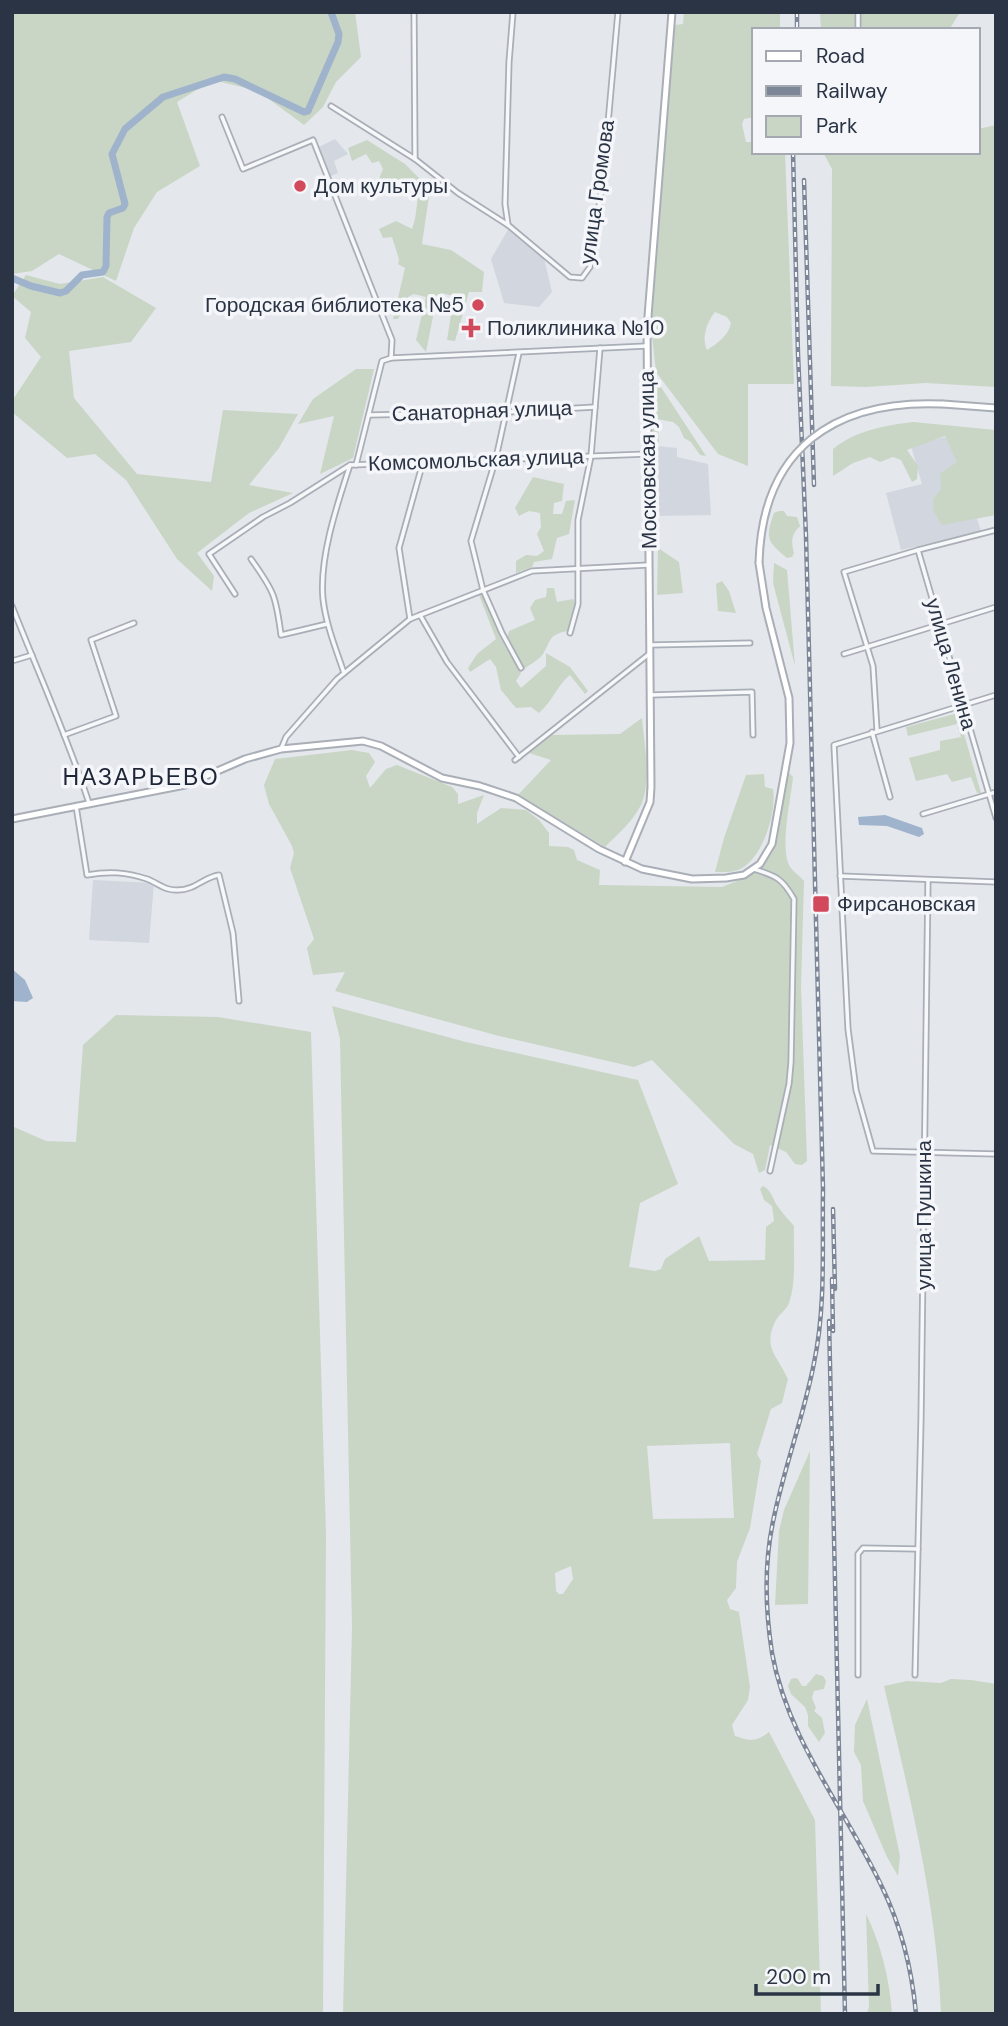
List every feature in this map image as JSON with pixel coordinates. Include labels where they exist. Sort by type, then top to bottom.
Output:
[{"type":"street","points":[[414,12],[415,159]]},
{"type":"street","points":[[509,225],[505,204],[513,12]]},
{"type":"street","name":"улица Громова","points":[[509,225],[570,277],[582,278],[590,267],[603,178],[618,12]]},
{"type":"street","name":"Московская улица","points":[[625,862],[650,802],[647,346],[671,12]]},
{"type":"street","points":[[331,106],[415,159],[458,193],[509,225]]},
{"type":"street","points":[[222,117],[243,169],[313,140],[392,340],[391,358]]},
{"type":"street","points":[[356,465],[382,361],[391,358],[647,346]]},
{"type":"street","points":[[570,633],[578,604],[578,520],[591,456],[600,348]]},
{"type":"street","points":[[519,353],[496,458],[471,541],[483,590],[521,668]]},
{"type":"street","points":[[12,819],[195,783],[234,763],[281,749],[363,741],[381,746],[442,778],[498,791],[516,799],[625,862],[654,873],[692,879],[736,877],[761,864],[772,844],[788,762],[791,718],[789,698],[766,608],[759,562],[765,511],[783,469],[810,441],[847,418],[876,408],[915,403],[996,408]]},
{"type":"street","name":"Санаторная улица","points":[[370,415],[595,407]]},
{"type":"street","name":"Комсомольская улица","points":[[235,594],[209,554],[263,517],[350,465],[649,454]]},
{"type":"street","points":[[410,619],[399,548],[423,462]]},
{"type":"street","points":[[344,673],[327,624],[323,596],[324,560],[350,465]]},
{"type":"street","points":[[890,797],[875,731],[873,666],[844,572],[996,530]]},
{"type":"street","name":"улица Ленина","points":[[918,550],[996,818]]},
{"type":"street","points":[[251,559],[272,588],[281,635],[327,624]]},
{"type":"street","points":[[281,749],[286,737],[344,673],[410,619],[532,570],[650,565]]},
{"type":"street","points":[[12,606],[89,804]]},
{"type":"street","points":[[844,654],[996,607]]},
{"type":"street","points":[[420,615],[447,662],[517,759],[650,653]]},
{"type":"street","points":[[64,735],[116,716],[91,640],[134,623]]},
{"type":"street","points":[[650,645],[750,643]]},
{"type":"street","points":[[12,662],[32,655]]},
{"type":"street","points":[[651,695],[752,692],[753,735]]},
{"type":"street","points":[[996,695],[834,745],[845,989],[856,1090],[873,1151],[996,1154]]},
{"type":"street","points":[[923,814],[996,792]]},
{"type":"street","points":[[76,806],[87,875],[118,871],[150,880],[160,887],[177,890],[195,887],[212,876],[219,875],[233,933],[239,1001]]},
{"type":"street","points":[[754,869],[772,874],[785,882],[794,899],[791,1062],[789,1084],[770,1171]]},
{"type":"street","points":[[839,876],[996,882]]},
{"type":"street","name":"улица Пушкина","points":[[915,1675],[928,880]]},
{"type":"street","points":[[858,1675],[858,1554],[863,1548],[918,1549]]},
{"type":"shaded area","points":[[335,139],[348,154],[334,161],[338,173],[331,176],[319,147]]},
{"type":"shaded area","points":[[509,228],[544,258],[552,292],[539,307],[504,303],[491,259]]},
{"type":"shaded area","points":[[949,436],[981,531],[901,550],[886,493],[922,484],[911,446]]},
{"type":"shaded area","points":[[657,446],[677,448],[677,457],[708,464],[711,515],[656,516]]},
{"type":"shaded area","points":[[93,880],[154,883],[149,943],[89,940]]},
{"type":"green space","points":[[12,12],[355,12],[361,57],[336,82],[323,107],[304,125],[258,91],[213,80],[177,102],[200,166],[157,192],[134,228],[116,281],[59,254],[32,271],[12,274]]},
{"type":"green space","points":[[684,12],[780,12],[780,28],[752,28],[752,117],[744,119],[742,124],[746,142],[752,142],[752,154],[785,154],[794,384],[748,384],[748,466],[718,454],[656,372],[651,326],[675,25],[683,24]],"holes":[[[715,312],[727,317],[731,323],[725,335],[707,350],[707,325]]]},
{"type":"green space","points":[[820,12],[960,12],[950,28],[821,28]]},
{"type":"green space","points":[[996,125],[996,387],[926,383],[866,387],[831,386],[832,169],[824,154],[980,154],[980,129]]},
{"type":"green space","points":[[367,140],[405,164],[430,189],[422,244],[451,250],[484,272],[482,292],[469,292],[455,341],[447,340],[454,296],[441,293],[437,296],[426,352],[416,340],[426,297],[414,294],[408,297],[398,319],[393,319],[405,268],[398,264],[392,237],[383,238],[379,229],[396,221],[412,229],[419,190],[408,181],[380,191],[377,184],[383,169],[379,161],[372,163],[366,154],[352,161],[348,148]]},
{"type":"green space","points":[[26,275],[60,284],[103,277],[156,308],[131,342],[69,351],[74,398],[137,474],[211,482],[223,410],[298,414],[279,448],[249,485],[293,493],[249,513],[197,553],[214,576],[212,591],[177,559],[126,480],[95,454],[67,458],[12,412],[12,401],[41,357],[25,338],[31,312],[12,296]]},
{"type":"green space","points":[[356,369],[374,369],[353,458],[320,474],[334,416],[298,424],[313,399]]},
{"type":"green space","points":[[651,372],[706,456],[700,455],[673,422],[657,419],[659,443],[653,446]]},
{"type":"green space","points":[[913,422],[996,430],[996,515],[942,525],[934,512],[933,499],[941,489],[940,474],[957,462],[945,436],[907,450],[918,466],[917,479],[912,482],[901,460],[893,457],[880,462],[870,457],[853,463],[833,476],[833,449],[851,437],[871,430]]},
{"type":"green space","points":[[533,477],[564,484],[562,501],[554,503],[553,514],[562,514],[566,501],[575,500],[569,534],[557,538],[552,559],[534,562],[532,567],[516,573],[516,561],[526,555],[537,556],[544,551],[537,534],[541,527],[540,513],[529,511],[519,516],[515,508]]},
{"type":"green space","points":[[784,511],[787,516],[797,517],[800,526],[792,538],[792,557],[787,558],[770,539],[769,529],[774,513]]},
{"type":"green space","points":[[658,548],[679,562],[683,593],[657,595]]},
{"type":"green space","points":[[774,563],[787,570],[795,666],[773,583]]},
{"type":"green space","points":[[722,581],[729,591],[736,613],[718,611],[716,584]]},
{"type":"green space","points":[[547,588],[554,588],[557,602],[573,599],[576,604],[567,631],[553,637],[541,656],[524,669],[507,639],[509,631],[535,620],[530,608],[535,600],[546,597]]},
{"type":"green space","points":[[483,593],[501,639],[521,673],[516,681],[521,688],[546,666],[546,653],[570,667],[588,691],[585,694],[570,675],[539,713],[531,707],[516,708],[501,690],[496,667],[490,659],[470,672],[468,668],[477,654],[496,639],[479,595]]},
{"type":"green space","points":[[958,713],[981,793],[977,793],[971,777],[952,782],[947,774],[916,781],[909,758],[940,750],[940,741],[961,737],[957,724],[908,736],[906,727]]},
{"type":"green space","points":[[642,718],[646,762],[644,795],[634,816],[605,847],[518,795],[551,760],[529,753],[550,735],[620,734]]},
{"type":"green space","points":[[352,750],[369,753],[375,762],[366,776],[370,788],[386,769],[397,765],[452,787],[458,794],[458,804],[484,795],[477,813],[477,824],[501,808],[526,810],[539,820],[549,833],[549,846],[568,847],[574,850],[577,860],[600,870],[599,885],[722,887],[750,876],[771,855],[777,840],[788,772],[793,777],[786,835],[787,857],[790,867],[804,881],[801,986],[807,1161],[802,1165],[795,1164],[786,1152],[770,1145],[765,1170],[759,1173],[753,1154],[734,1144],[652,1060],[634,1067],[499,1036],[335,991],[345,972],[313,975],[307,948],[314,939],[290,868],[294,853],[269,804],[264,785],[275,759]]},
{"type":"green space","points":[[764,774],[765,787],[773,789],[774,798],[762,844],[750,862],[742,868],[715,872],[746,775]]},
{"type":"green space","points":[[332,1006],[466,1042],[638,1080],[678,1184],[640,1203],[629,1267],[655,1271],[661,1269],[665,1259],[699,1236],[709,1261],[765,1260],[766,1227],[774,1221],[772,1206],[764,1200],[760,1189],[763,1186],[769,1190],[794,1226],[794,1275],[791,1294],[788,1305],[776,1320],[770,1337],[773,1351],[788,1379],[782,1403],[771,1409],[757,1454],[761,1461],[750,1528],[737,1562],[736,1588],[727,1600],[730,1609],[739,1612],[750,1687],[748,1700],[732,1725],[735,1736],[753,1740],[769,1732],[815,1820],[821,2014],[343,2014],[352,1628],[340,1039]],"holes":[[[730,1443],[734,1518],[653,1519],[647,1446]],[[571,1566],[573,1579],[563,1594],[559,1594],[556,1591],[555,1573]]]},
{"type":"green space","points":[[116,1015],[218,1017],[311,1032],[326,1535],[323,2014],[12,2014],[12,1130],[14,1127],[46,1141],[76,1142],[83,1045]]},
{"type":"green space","points":[[810,1451],[808,1604],[775,1605],[779,1531],[784,1510]]},
{"type":"green space","points":[[816,1674],[823,1676],[826,1681],[824,1689],[814,1691],[812,1698],[816,1708],[814,1711],[822,1718],[825,1733],[819,1742],[808,1726],[805,1707],[791,1694],[788,1686],[791,1679],[795,1678],[802,1686],[806,1686]]},
{"type":"green space","points":[[951,1679],[996,1684],[996,2014],[941,2014],[928,1890],[884,1686],[907,1681],[941,1683]]},
{"type":"green space","points":[[867,1699],[900,1856],[898,1876],[863,1801],[861,1765],[854,1752],[855,1725]]},
{"type":"green space","points":[[866,1914],[884,1963],[892,2014],[867,2014]]},
{"type":"water","points":[[885,815],[922,828],[924,834],[919,837],[887,826],[859,825],[858,817]]},
{"type":"water","points":[[12,969],[25,980],[33,998],[27,1002],[12,1001]]},
{"type":"waterway","points":[[12,278],[60,293],[66,291],[82,275],[103,272],[106,266],[107,217],[125,204],[112,154],[125,129],[163,97],[224,77],[235,79],[304,112],[308,111],[338,42],[339,34],[331,12]]},
{"type":"railway","points":[[797,12],[797,28]]},
{"type":"railway","points":[[793,154],[806,536],[823,1276],[814,1363],[771,1534],[767,1568],[768,1619],[772,1653],[791,1716],[804,1745],[867,1858],[895,1917],[912,1981],[916,2014]]},
{"type":"railway","points":[[804,180],[814,485]]},
{"type":"railway","points":[[833,1209],[835,1289]]},
{"type":"railway","points":[[832,1279],[833,1331]]},
{"type":"railway","points":[[829,1321],[845,2014]]},
{"type":"place","name":"Дом культуры","points":[[300,186]]},
{"type":"place","name":"Городская библиотека №5","points":[[478,305]]},
{"type":"place","name":"Поликлиника №10","points":[[471,328]]},
{"type":"place","name":"Фирсановская","points":[[821,904]]},
{"type":"district","name":"НАЗАРЬЕВО","points":[[141,777]]}]
